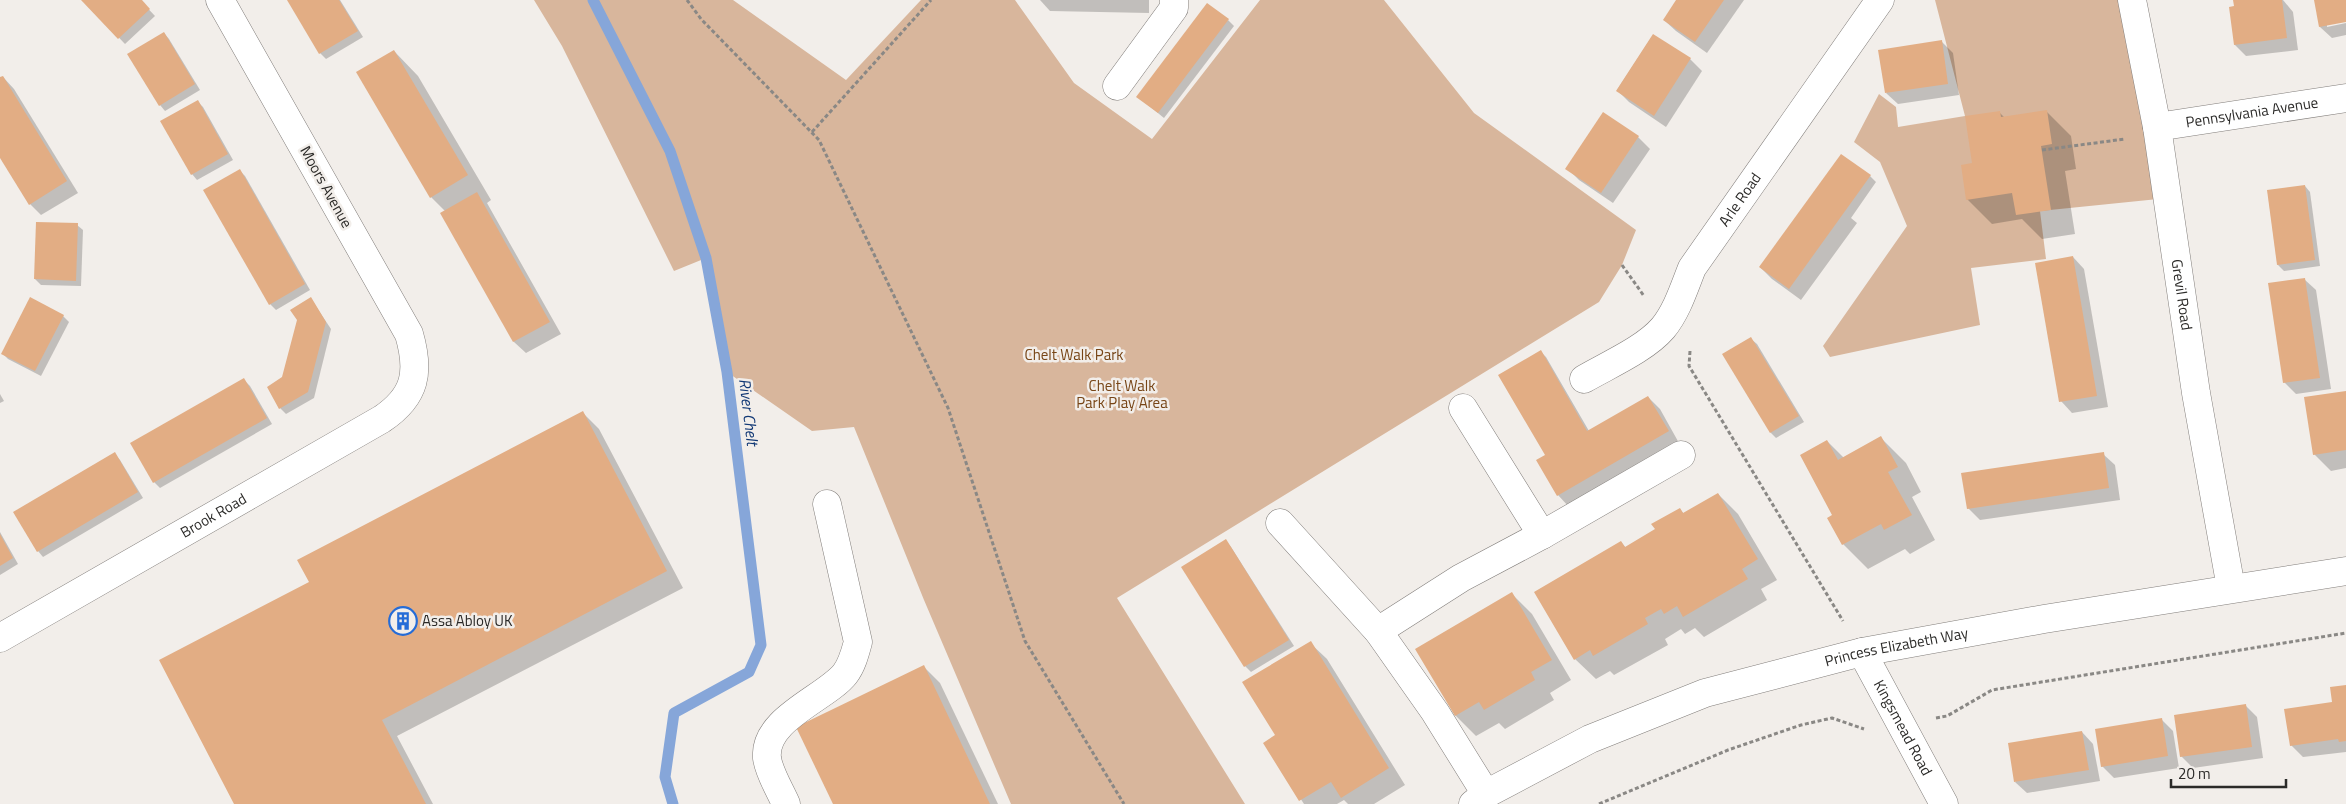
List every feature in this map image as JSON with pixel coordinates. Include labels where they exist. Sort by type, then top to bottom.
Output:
[{"type":"street","name":"Moors Avenue","points":[[220,0],[409,334],[415,358],[415,380]]},
{"type":"street","points":[[1117,86],[1174,8],[1174,0]]},
{"type":"street","name":"Arle Road","points":[[1584,379],[1648,342],[1663,328],[1673,313],[1692,268],[1880,0]]},
{"type":"street","name":"Grevil Road","points":[[2132,0],[2158,131],[2196,393],[2231,588]]},
{"type":"street","name":"Pennsylvania Avenue","points":[[2158,131],[2346,98]]},
{"type":"street","name":"Brook Road","points":[[0,638],[382,419],[402,403],[415,380]]},
{"type":"street","points":[[1463,408],[1542,535]]},
{"type":"street","points":[[1378,631],[1460,578],[1542,535],[1681,455]]},
{"type":"street","points":[[786,804],[768,758],[768,742],[782,723],[845,674],[854,657],[858,642],[827,504]]},
{"type":"street","points":[[1280,523],[1378,631],[1435,712],[1479,799]]},
{"type":"street","name":"Princess Elizabeth Way","points":[[1479,799],[1590,739],[1705,693],[1862,652],[2231,588],[2346,571]]},
{"type":"street","name":"Kingsmead Road","points":[[1862,652],[1944,804]]},
{"type":"path","points":[[687,0],[701,19],[819,140],[948,408],[1025,641],[1124,804]]},
{"type":"path","points":[[812,132],[931,0]]},
{"type":"path","points":[[2042,150],[2158,131]]},
{"type":"path","points":[[1673,313],[1692,319],[1689,366],[1862,652]]},
{"type":"path","points":[[1599,804],[1728,750],[1801,725],[1832,718],[1868,730],[1947,716],[1992,690],[2346,633]]},
{"type":"green space","name":"Chelt Walk Park","points":[[534,0],[733,0],[846,80],[921,0],[1015,0],[1074,83],[1152,139],[1260,0],[1384,0],[1474,113],[1636,230],[1622,265],[1599,302],[1117,598],[1245,804],[1011,804],[924,600],[854,427],[812,431],[727,372],[706,258],[674,271],[562,46]]},
{"type":"green space","points":[[1935,0],[2132,0],[2168,198],[2040,211],[2046,259],[1971,268],[1980,325],[1830,357],[1823,346],[1907,226],[1880,162],[1854,142],[1879,94],[1896,107],[1898,127],[1965,116]]},
{"type":"building","points":[[81,0],[142,0],[150,9],[118,39]]},
{"type":"building","points":[[287,0],[339,0],[358,31],[319,54]]},
{"type":"building","points":[[1676,0],[1724,0],[1695,42],[1663,20]]},
{"type":"building","points":[[2233,0],[2282,0],[2287,38],[2234,45],[2229,7],[2234,6]]},
{"type":"building","points":[[2314,0],[2346,0],[2346,22],[2319,27]]},
{"type":"building","points":[[1207,3],[1229,19],[1158,113],[1136,97]]},
{"type":"building","points":[[164,32],[195,84],[159,106],[127,54]]},
{"type":"building","points":[[1653,34],[1691,58],[1654,116],[1616,91]]},
{"type":"building","points":[[1942,40],[1948,84],[1885,93],[1878,50]]},
{"type":"building","points":[[394,50],[468,175],[430,198],[356,72]]},
{"type":"building","points":[[3,76],[67,181],[29,205],[0,158],[0,77]]},
{"type":"building","points":[[198,100],[228,154],[191,175],[160,121]]},
{"type":"building","points":[[2047,110],[2052,144],[2041,146],[2051,210],[2016,215],[2012,193],[1966,200],[1961,165],[1972,163],[1965,116],[2000,111],[2001,117]]},
{"type":"building","points":[[1603,112],[1639,136],[1601,193],[1565,169]]},
{"type":"building","points":[[1841,154],[1871,175],[1789,289],[1759,267]]},
{"type":"building","points":[[240,169],[305,284],[269,305],[203,190]]},
{"type":"building","points":[[2305,185],[2315,260],[2277,265],[2267,190]]},
{"type":"building","points":[[477,192],[550,322],[513,342],[440,213]]},
{"type":"building","points":[[36,222],[78,223],[76,281],[34,279]]},
{"type":"building","points":[[2073,256],[2097,396],[2059,402],[2035,263]]},
{"type":"building","points":[[2305,278],[2320,378],[2283,383],[2268,283]]},
{"type":"building","points":[[30,297],[64,315],[35,371],[1,354]]},
{"type":"building","points":[[311,297],[326,322],[308,392],[279,409],[267,387],[282,377],[297,320],[290,310]]},
{"type":"building","points":[[1751,337],[1799,416],[1770,433],[1722,354]]},
{"type":"building","points":[[1541,350],[1587,431],[1648,396],[1669,431],[1557,496],[1536,460],[1545,455],[1498,375]]},
{"type":"building","points":[[244,378],[267,418],[153,483],[130,443]]},
{"type":"building","points":[[2346,391],[2346,450],[2313,455],[2304,397]]},
{"type":"building","name":"Assa Abloy UK","points":[[583,411],[667,571],[382,720],[426,804],[234,804],[159,660],[309,582],[297,560]]},
{"type":"building","points":[[1881,436],[1898,467],[1888,472],[1912,515],[1884,530],[1881,524],[1842,545],[1827,518],[1832,515],[1800,455],[1827,440],[1838,460]]},
{"type":"building","points":[[115,452],[138,492],[37,552],[13,512]]},
{"type":"building","points":[[2104,452],[2109,488],[1967,509],[1961,473]]},
{"type":"building","points":[[1718,493],[1758,559],[1742,569],[1748,579],[1683,617],[1677,606],[1664,614],[1661,609],[1645,618],[1648,624],[1593,656],[1590,650],[1574,660],[1534,592],[1621,541],[1625,547],[1655,529],[1651,524],[1680,508],[1683,513]]},
{"type":"building","points":[[0,534],[13,558],[0,566]]},
{"type":"building","points":[[1226,539],[1289,640],[1244,667],[1181,567]]},
{"type":"building","points":[[1512,592],[1552,660],[1531,672],[1535,680],[1484,710],[1479,702],[1455,716],[1415,649]]},
{"type":"building","points":[[1311,641],[1389,768],[1341,798],[1331,782],[1299,801],[1263,743],[1275,735],[1242,682]]},
{"type":"building","points":[[924,665],[990,804],[833,804],[796,727]]},
{"type":"building","points":[[2346,685],[2346,741],[2339,742],[2338,739],[2290,746],[2284,709],[2332,702],[2330,687]]},
{"type":"building","points":[[2246,704],[2252,747],[2180,757],[2174,715]]},
{"type":"building","points":[[2162,718],[2168,756],[2101,767],[2095,729]]},
{"type":"building","points":[[2082,731],[2089,770],[2014,782],[2008,743]]},
{"type":"waterway","name":"River Chelt","points":[[593,0],[670,151],[706,258],[727,372],[761,645],[749,672],[674,713],[665,777],[673,804]]},
{"type":"place","name":"Assa Abloy UK","points":[[403,621]]},
{"type":"park label","name":"Chelt Walk Park Play Area","points":[[1122,394]]}]
